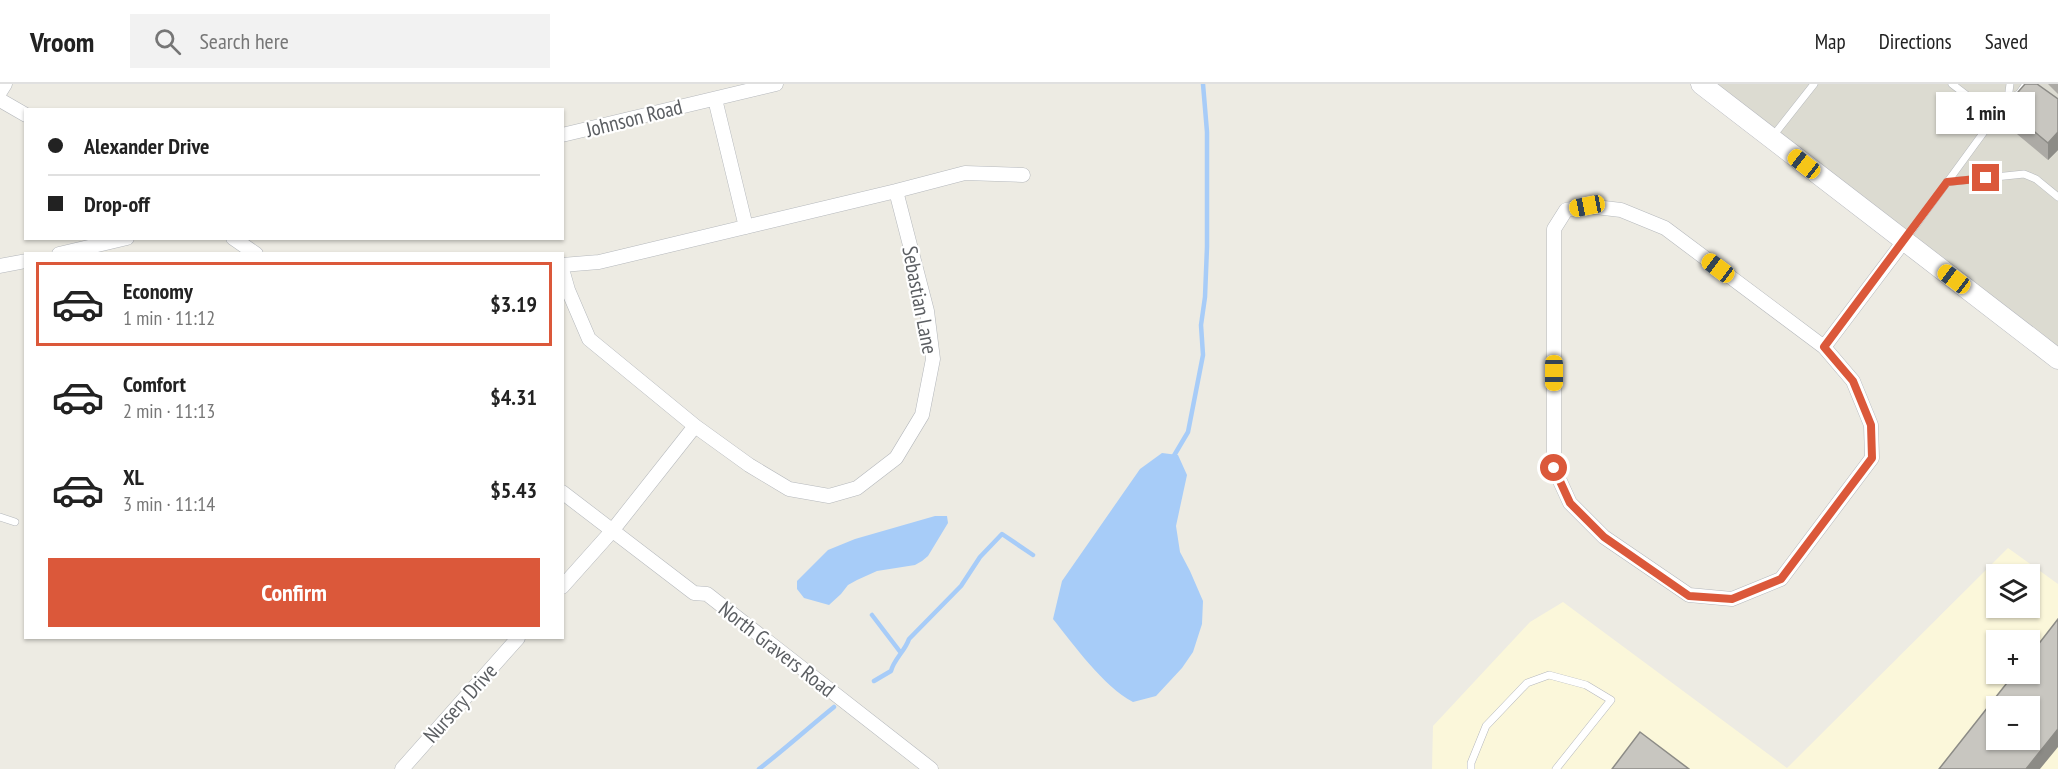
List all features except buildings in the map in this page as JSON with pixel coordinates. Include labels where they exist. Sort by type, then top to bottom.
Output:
[{"type":"main road","points":[[1701,84],[2058,359]]},
{"type":"street","points":[[0,92],[5,84]]},
{"type":"street","name":"Johnson Road","points":[[564,135],[776,84]]},
{"type":"street","points":[[715,99],[746,227]]},
{"type":"street","points":[[0,100],[24,114]]},
{"type":"street","name":"Sebastian Lane","points":[[564,267],[599,262],[965,173],[1023,176]]},
{"type":"street","name":"Sebastian Lane","points":[[564,275],[568,290],[589,339],[695,426],[749,465],[789,489],[829,496],[858,488],[896,458],[922,415],[933,359],[927,311],[896,191]]},
{"type":"street","points":[[1587,206],[1621,210],[1665,228],[1824,347],[1853,381],[1871,425],[1872,458],[1781,579],[1732,599],[1689,596],[1604,537],[1570,503],[1554,468],[1554,229],[1566,210],[1587,206]]},
{"type":"street","points":[[68,252],[119,240]]},
{"type":"street","points":[[236,240],[253,252]]},
{"type":"street","points":[[1824,347],[1904,241]]},
{"type":"street","points":[[0,266],[24,261]]},
{"type":"street","points":[[564,585],[612,531],[695,426]]},
{"type":"street","name":"North Gravers Road","points":[[564,494],[694,592],[707,594],[931,769]]},
{"type":"street","name":"Nursery Drive","points":[[402,769],[517,639]]},
{"type":"lane","points":[[1771,138],[1814,84]]},
{"type":"lane","points":[[1952,84],[1961,87],[1995,117]]},
{"type":"lane","points":[[1904,241],[2008,99],[2010,84]]},
{"type":"lane","points":[[2008,99],[2019,94],[2026,84]]},
{"type":"lane","points":[[1947,182],[2024,174],[2036,179],[2058,197]]},
{"type":"lane","points":[[0,517],[15,522]]},
{"type":"lane","points":[[1471,769],[1471,763],[1486,726],[1527,683],[1549,675],[1586,685],[1611,700],[1556,769]]},
{"type":"shaded area","points":[[1701,84],[2058,84],[2058,359]]},
{"type":"shaded area","points":[[2008,548],[2030,564],[1992,564]]},
{"type":"shaded area","points":[[1986,570],[1986,618],[2040,618],[2040,571],[2058,584],[2058,769],[1432,769],[1433,726],[1530,622],[1563,602],[1787,768]]},
{"type":"water","points":[[1162,453],[1178,455],[1187,475],[1176,526],[1180,552],[1203,601],[1202,624],[1193,652],[1182,668],[1156,696],[1133,702],[1100,676],[1053,619],[1062,581],[1140,469]]},
{"type":"water","points":[[935,516],[947,516],[948,523],[928,556],[915,565],[877,571],[857,580],[848,585],[829,605],[804,598],[797,589],[797,581],[828,550],[855,539]]},
{"type":"waterway","points":[[1172,459],[1188,432],[1203,355],[1201,325],[1205,297],[1207,247],[1207,132],[1203,84]]},
{"type":"waterway","points":[[874,681],[891,671],[909,639],[961,586],[980,557],[1002,534],[1033,555]]},
{"type":"waterway","points":[[872,615],[901,653]]},
{"type":"waterway","points":[[759,769],[834,707]]},
{"type":"route","points":[[1554,468],[1570,503],[1604,537],[1689,596],[1732,599],[1781,579],[1872,458],[1871,425],[1853,381],[1824,347],[1947,182],[1986,178]]}]
